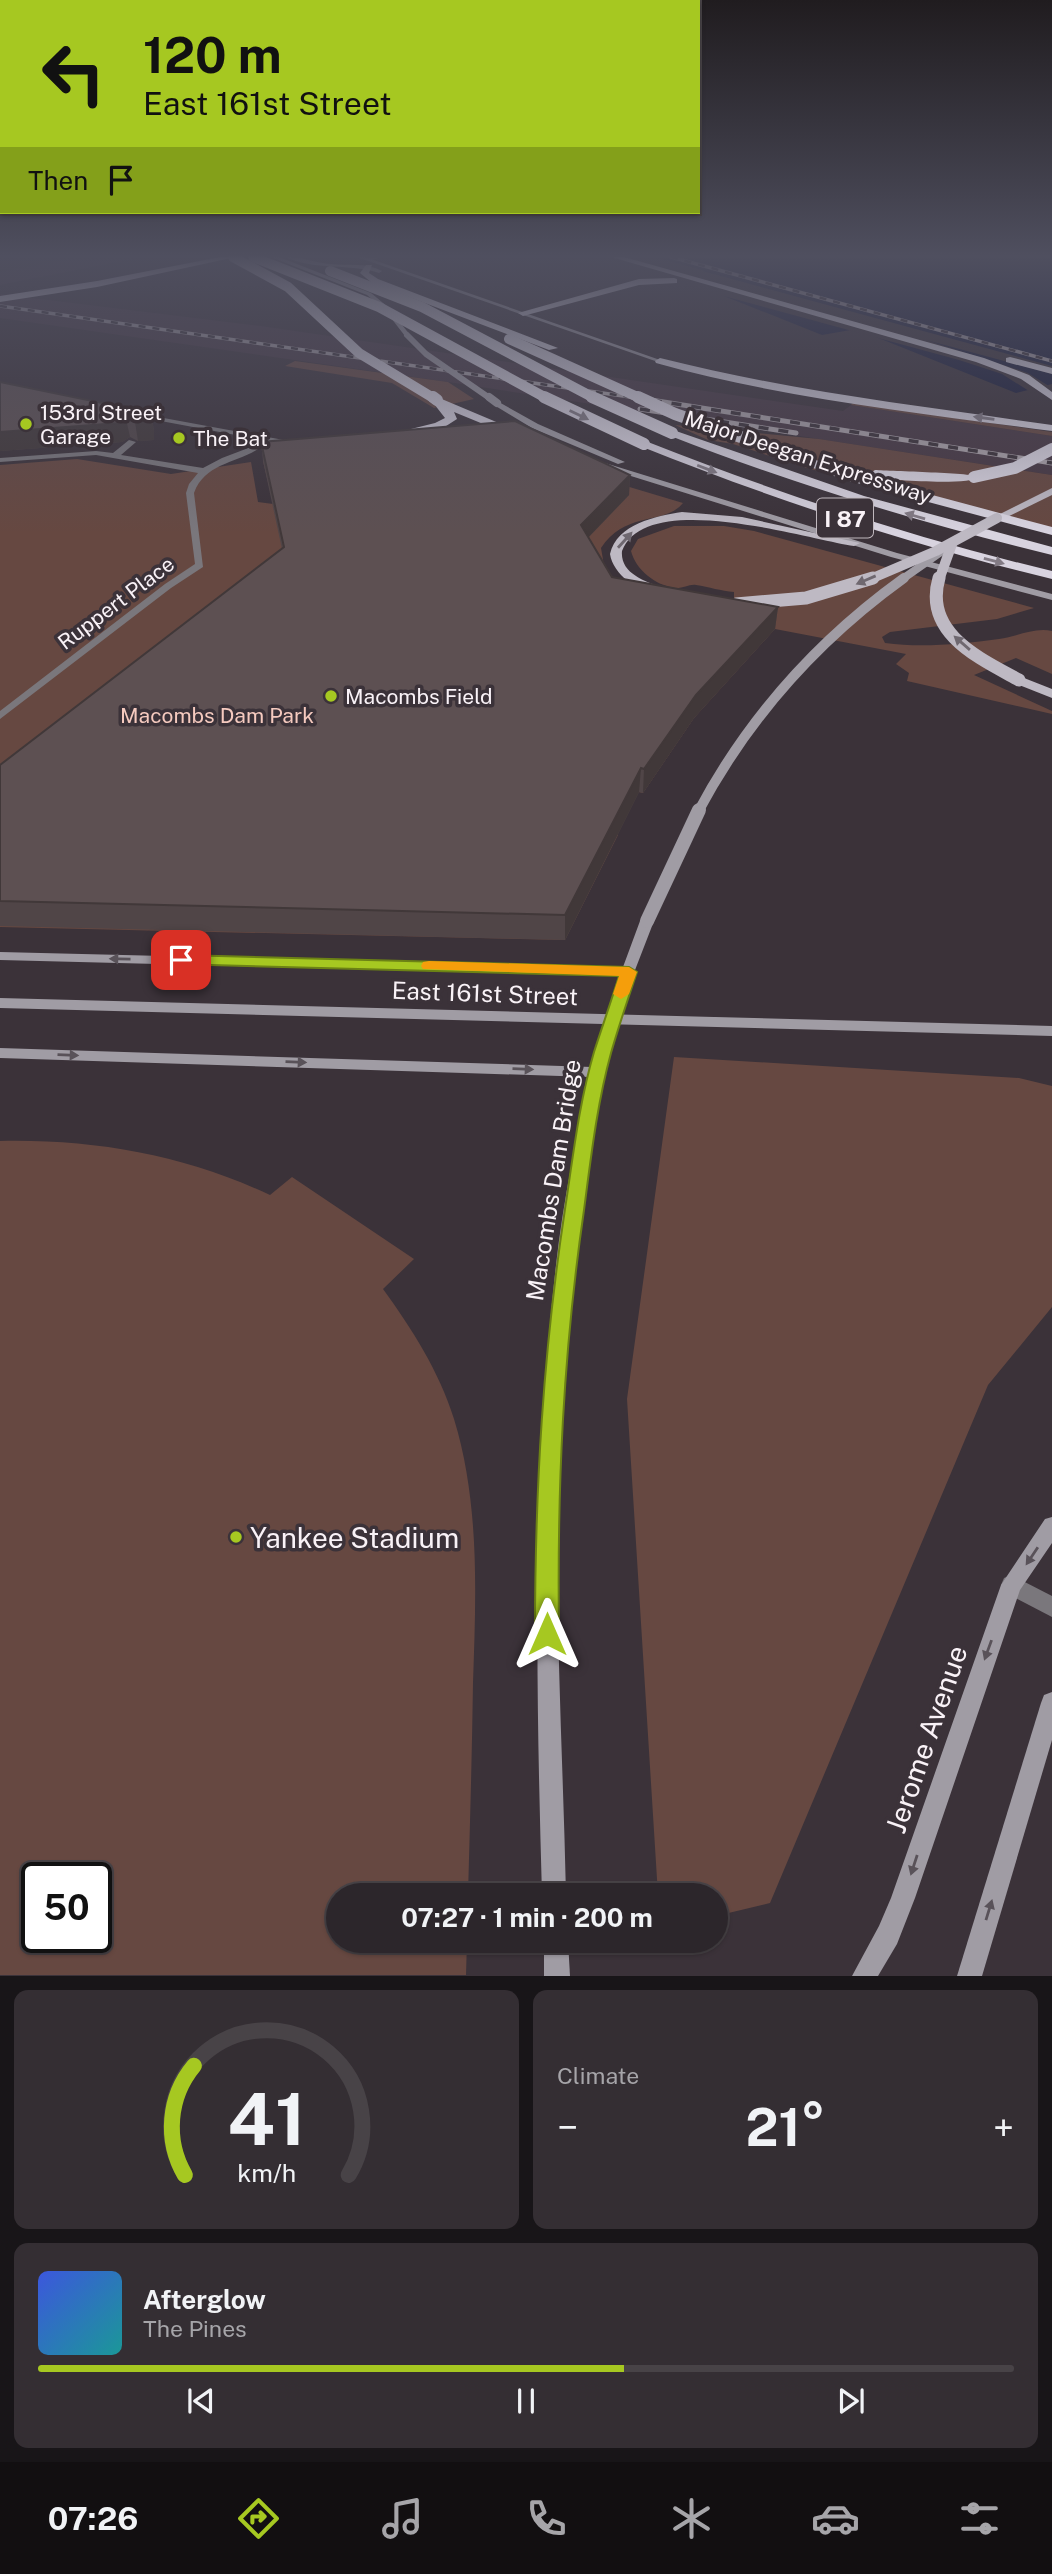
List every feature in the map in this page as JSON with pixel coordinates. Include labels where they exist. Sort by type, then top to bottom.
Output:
[{"type":"highway","points":[[355,349],[437,400],[520,435]]},
{"type":"highway","name":"Major Deegan Expressway","points":[[456,349],[568,410],[728,477],[857,521],[1052,575]]},
{"type":"highway","name":"Major Deegan Expressway","points":[[500,349],[580,392],[672,433],[773,471],[885,507],[1052,551]]},
{"type":"highway","points":[[533,349],[675,414],[814,464],[857,479],[1052,531]]},
{"type":"highway","points":[[556,349],[658,392]]},
{"type":"highway","points":[[941,349],[1025,377],[1052,397]]},
{"type":"highway","points":[[972,349],[1052,371]]},
{"type":"highway","points":[[660,361],[774,388],[1052,428]]},
{"type":"highway","points":[[395,437],[439,426],[451,419],[451,415],[437,400]]},
{"type":"highway","points":[[681,402],[778,450]]},
{"type":"highway","points":[[814,464],[888,476],[954,478],[1013,469],[1052,449]]},
{"type":"main road","points":[[421,349],[525,421],[743,509]]},
{"type":"main road","points":[[626,349],[660,361]]},
{"type":"main road","points":[[584,458],[854,544],[1052,597]]},
{"type":"main road","name":"Macombs Dam Bridge","points":[[554,1883],[546,1517],[552,1395],[571,1219],[600,1063],[626,978],[647,921],[689,825],[757,719],[835,633],[870,603],[952,544],[1052,491]]},
{"type":"main road","points":[[672,595],[637,582],[622,569],[616,556],[619,544],[624,538],[652,522],[684,516],[719,516],[854,544]]},
{"type":"main road","points":[[725,603],[775,603],[830,594],[952,544]]},
{"type":"main road","points":[[952,544],[934,598],[942,624],[969,649],[1019,680],[1052,694]]},
{"type":"main road","name":"East 161st Street","points":[[0,956],[626,978]]},
{"type":"main road","name":"East 161st Street","points":[[0,1003],[1052,1031]]},
{"type":"main road","points":[[1032,1031],[1052,1041]]},
{"type":"main road","points":[[0,1053],[600,1063]]},
{"type":"main road","name":"Jerome Avenue","points":[[864,1976],[888,1935],[903,1898],[1012,1585],[1052,1526]]},
{"type":"main road","points":[[969,1976],[1052,1703]]},
{"type":"main road","points":[[556,1953],[557,1976]]},
{"type":"street","points":[[120,411],[272,442],[299,444]]},
{"type":"street","points":[[498,434],[520,435]]},
{"type":"street","points":[[395,437],[432,439]]},
{"type":"street","points":[[115,456],[132,442]]},
{"type":"street","points":[[0,460],[96,453],[204,471],[254,449]]},
{"type":"street","name":"Ruppert Place","points":[[0,716],[168,586],[200,565],[190,493],[192,483],[204,471]]},
{"type":"street","points":[[1012,1585],[1052,1606]]},
{"type":"shaded area","points":[[218,349],[420,349],[843,411],[851,405],[1052,436],[1052,475]]},
{"type":"green space","points":[[295,361],[448,382],[474,399],[434,408],[392,383],[285,366]]},
{"type":"green space","points":[[853,403],[1052,432],[1052,436],[851,405]]},
{"type":"green space","points":[[675,425],[819,439],[1052,475],[1052,532],[807,468],[733,444],[708,440]]},
{"type":"green space","name":"Macombs Dam Park","points":[[515,440],[606,480],[683,503],[666,514],[622,528],[601,548],[605,571],[634,592],[734,613],[734,592],[696,585],[675,588],[660,584],[647,576],[631,551],[638,539],[674,526],[724,526],[754,531],[1034,608],[997,619],[890,632],[882,637],[885,643],[942,645],[999,639],[1039,630],[1052,631],[1052,674],[1016,658],[974,675],[1052,711],[1052,714],[907,681],[909,673],[896,664],[906,654],[775,629],[694,718],[643,793],[485,757],[618,835],[565,940],[0,927],[0,465],[77,459],[171,474],[251,462],[258,502],[273,504],[263,461]]},
{"type":"green space","points":[[674,1057],[1019,1078],[1052,1086],[1052,1307],[988,1385],[770,1903],[728,1913],[728,1883],[657,1883],[627,1399]]},
{"type":"green space","name":"Yankee Stadium","points":[[0,1141],[70,1143],[138,1152],[205,1169],[270,1195],[292,1177],[414,1259],[383,1289],[424,1351],[448,1401],[462,1451],[472,1517],[475,1617],[468,1883],[326,1883],[326,1953],[467,1953],[466,1975],[0,1975]]},
{"type":"water","points":[[907,349],[1052,349],[1052,384],[1016,393]]},
{"type":"pier","points":[[919,349],[954,349],[1028,373],[1052,388],[1032,393],[1002,374]]},
{"type":"pier","points":[[960,349],[990,349],[1052,366],[1052,374]]},
{"type":"building","points":[[0,382],[151,413],[151,421],[135,422],[126,419],[119,423],[0,432]]},
{"type":"building","name":"Macombs Dam Park","points":[[515,421],[630,475],[581,525],[612,577],[778,607],[696,695],[644,769],[641,768],[565,915],[0,901],[0,765],[284,547],[261,442]]},
{"type":"railway","points":[[299,349],[644,399]]},
{"type":"railway","points":[[1009,349],[1052,361]]},
{"type":"railway","points":[[632,397],[1052,463]]},
{"type":"railway","points":[[640,409],[796,433]]},
{"type":"slow traffic","points":[[429,966],[629,972],[621,994]]},
{"type":"place","name":"153rd Street Garage","points":[[26,424]]},
{"type":"place","name":"The Bat","points":[[179,438]]},
{"type":"place","name":"Macombs Field","points":[[331,696]]},
{"type":"place","name":"Yankee Stadium","points":[[236,1537]]},
{"type":"route","points":[[181,960],[629,972],[602,1054],[587,1125],[560,1304],[546,1517],[547,1634]]}]
